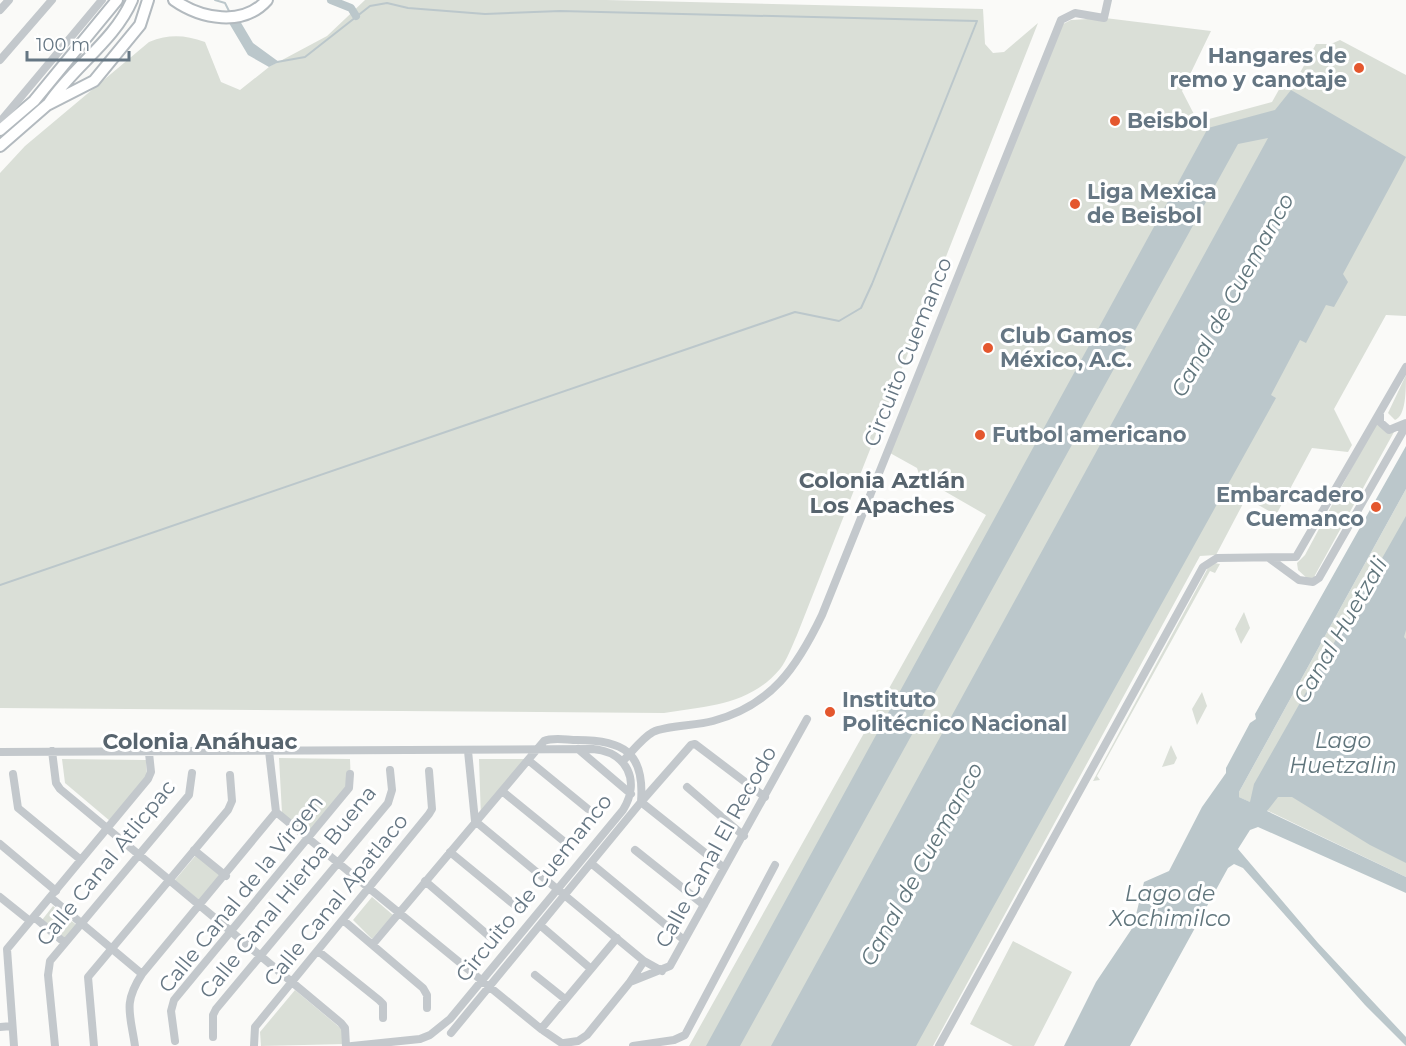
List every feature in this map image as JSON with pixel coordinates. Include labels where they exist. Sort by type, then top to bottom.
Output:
[{"type":"main road","points":[[1,125],[112,0]]},
{"type":"main road","points":[[1,125],[34,101],[117,0]]},
{"type":"main road","points":[[0,146],[47,105],[59,87],[119,22],[132,0]]},
{"type":"main road","points":[[47,105],[94,81],[140,25],[148,0]]},
{"type":"main road","points":[[174,0],[199,14],[224,17],[250,12],[267,0]]},
{"type":"street","points":[[0,10],[9,0]]},
{"type":"street","points":[[0,60],[52,0]]},
{"type":"street","points":[[1,125],[102,0]]},
{"type":"street","name":"Circuito Cuemanco","points":[[623,761],[657,731],[714,721],[755,701],[783,680],[803,653],[830,593],[1061,20],[1075,13],[1104,18],[1108,0]]},
{"type":"street","points":[[939,1046],[1203,567],[1217,558],[1296,557],[1406,367]]},
{"type":"street","points":[[1380,413],[1380,422],[1389,430],[1395,430],[1406,424]]},
{"type":"street","points":[[1269,558],[1299,580],[1314,582],[1319,578],[1406,424]]},
{"type":"street","name":"Calle Canal El Recodo","points":[[630,982],[670,966],[807,719]]},
{"type":"street","points":[[373,944],[475,821],[536,750],[548,740],[598,740],[618,745],[631,753]]},
{"type":"street","points":[[724,868],[641,802],[691,745],[695,744],[765,798]]},
{"type":"street","points":[[578,750],[632,794]]},
{"type":"street","points":[[0,752],[578,750],[607,752],[623,761]]},
{"type":"street","points":[[52,751],[56,783],[106,830],[341,1023],[345,1028],[346,1046]]},
{"type":"street","points":[[269,751],[276,812],[481,981],[541,1029],[565,1045],[587,1035],[644,961]]},
{"type":"street","points":[[468,751],[475,821],[644,961],[662,971]]},
{"type":"street","points":[[14,1046],[5,956],[7,949],[148,779],[151,772],[149,753]]},
{"type":"street","name":"Circuito de Cuemanco","points":[[451,1033],[641,802],[641,778],[631,753]]},
{"type":"street","points":[[528,760],[588,809]]},
{"type":"street","name":"Circuito de Cuemanco","points":[[352,1046],[420,1043],[450,1018],[623,810],[632,794],[632,781],[623,761]]},
{"type":"street","name":"Calle Canal Hierba Buena","points":[[213,1037],[213,1015],[216,1010],[392,796],[390,770]]},
{"type":"street","name":"Calle Canal Apatlaco","points":[[254,1046],[255,1027],[429,814],[432,808],[429,771]]},
{"type":"street","name":"Calle Canal Atlicpac","points":[[55,1046],[48,965],[189,795],[192,773]]},
{"type":"street","points":[[13,774],[18,808],[81,860]]},
{"type":"street","name":"Calle Canal de la Virgen","points":[[175,1041],[171,1006],[349,788],[350,774]]},
{"type":"street","points":[[94,1046],[88,977],[231,806],[230,775]]},
{"type":"street","points":[[687,787],[744,836]]},
{"type":"street","points":[[502,791],[566,843]]},
{"type":"street","points":[[135,1046],[129,997],[142,974],[226,876],[276,812]]},
{"type":"street","points":[[0,844],[56,891]]},
{"type":"street","points":[[194,850],[226,876]]},
{"type":"street","points":[[635,850],[704,905]]},
{"type":"street","points":[[450,852],[517,907]]},
{"type":"street","points":[[592,864],[684,940]]},
{"type":"street","points":[[633,1046],[674,1040],[685,1035],[775,865]]},
{"type":"street","points":[[425,881],[489,936]]},
{"type":"street","points":[[0,897],[65,943]]},
{"type":"street","points":[[50,897],[142,974]]},
{"type":"street","points":[[343,920],[423,988],[427,995],[427,1008]]},
{"type":"street","points":[[541,926],[590,968]]},
{"type":"street","points":[[541,1029],[617,938]]},
{"type":"street","points":[[318,951],[379,1000],[382,1004],[383,1018]]},
{"type":"street","points":[[535,975],[565,999]]},
{"type":"street","points":[[0,1027],[12,1026]]},
{"type":"shaded area","points":[[365,0],[606,0],[983,9],[985,44],[993,53],[1004,52],[1038,23],[787,657],[780,669],[768,681],[741,697],[727,702],[664,713],[0,708],[0,173],[25,146],[149,42],[177,36],[205,42],[221,82],[240,90],[269,67],[327,36]]},
{"type":"shaded area","points":[[1105,18],[1211,31],[1182,91],[1198,122],[1272,102],[1281,86],[1292,87],[1316,44],[1331,44],[1340,40],[1406,75],[1406,316],[1386,315],[1334,409],[1352,445],[1348,452],[1312,448],[1276,515],[1246,498],[1216,555],[1200,556],[933,1046],[689,1046],[986,515],[920,477],[917,468],[890,453],[1063,24],[1071,20]]},
{"type":"shaded area","points":[[1406,375],[1403,408],[1399,418],[1395,420],[1388,413]]},
{"type":"shaded area","points":[[1377,421],[1394,432],[1314,577],[1309,580],[1298,570],[1297,563],[1305,555]]},
{"type":"shaded area","name":"Lago Huetzalin","points":[[1406,489],[1406,877],[1239,797],[1239,792]]},
{"type":"shaded area","points":[[1214,563],[1220,564],[1215,573],[1210,571],[1097,776],[1100,780],[1093,781],[1209,566]]},
{"type":"shaded area","points":[[1244,612],[1250,628],[1241,644],[1235,629]]},
{"type":"shaded area","points":[[1202,692],[1207,706],[1197,725],[1192,709]]},
{"type":"shaded area","points":[[1171,745],[1177,758],[1174,764],[1162,767]]},
{"type":"shaded area","points":[[279,758],[350,759],[351,785],[308,835],[282,813]]},
{"type":"shaded area","points":[[62,759],[146,760],[147,776],[110,821],[65,783]]},
{"type":"shaded area","points":[[479,759],[532,759],[481,819]]},
{"type":"shaded area","points":[[196,855],[225,878],[204,904],[175,880]]},
{"type":"shaded area","points":[[372,897],[393,915],[372,939],[353,920]]},
{"type":"shaded area","points":[[53,906],[79,927],[68,941],[42,920]]},
{"type":"shaded area","points":[[1013,941],[1072,972],[1034,1046],[1013,1046],[970,1024]]},
{"type":"shaded area","points":[[295,990],[344,1031],[346,1044],[261,1046],[260,1032]]},
{"type":"water","points":[[237,16],[253,43],[279,62],[269,67],[248,55],[226,18]]},
{"type":"water","name":"Canal de Cuemanco","points":[[1291,90],[1406,157],[1343,274],[1348,282],[1334,307],[1326,305],[1306,343],[1300,340],[1271,395],[1276,398],[916,1046],[771,1046],[1268,138],[1238,144],[740,1046],[706,1046],[1208,128],[1275,110]]},
{"type":"water","name":"Lago de Xochimilco","points":[[1406,446],[1406,489],[1239,792],[1239,797],[1250,802],[1254,784],[1406,516],[1406,630],[1404,637],[1406,639],[1406,863],[1370,845],[1292,797],[1278,797],[1267,811],[1406,877],[1406,893],[1258,827],[1250,830],[1238,849],[1318,943],[1406,1037],[1406,1046],[1365,1005],[1243,868],[1234,864],[1228,868],[1130,1046],[1064,1046],[1096,982],[1133,927],[1144,882],[1169,871],[1202,807],[1226,773],[1226,768],[1250,723],[1256,719],[1255,714]]},
{"type":"waterway","points":[[215,0],[225,3],[230,13]]},
{"type":"waterway","points":[[331,0],[351,8],[356,16]]},
{"type":"waterway","points":[[0,585],[795,312],[839,321],[861,308],[977,21],[560,11],[485,14],[408,8],[387,3],[370,6],[305,57],[277,62]]},
{"type":"place","name":"Hangares de remo y canotaje","points":[[1359,68]]},
{"type":"place","name":"Beisbol","points":[[1115,121]]},
{"type":"place","name":"Liga Mexica de Beisbol","points":[[1075,204]]},
{"type":"place","name":"Club Gamos México, A.C.","points":[[988,348]]},
{"type":"place","name":"Futbol americano","points":[[980,435]]},
{"type":"place","name":"Embarcadero Cuemanco","points":[[1376,507]]},
{"type":"place","name":"Instituto Politécnico Nacional","points":[[830,712]]},
{"type":"district","name":"Colonia Aztlán Los Apaches","points":[[882,492]]},
{"type":"district","name":"Colonia Anáhuac","points":[[200,741]]},
{"type":"water label","name":"Canal Huetzali","points":[[1340,630]]}]
